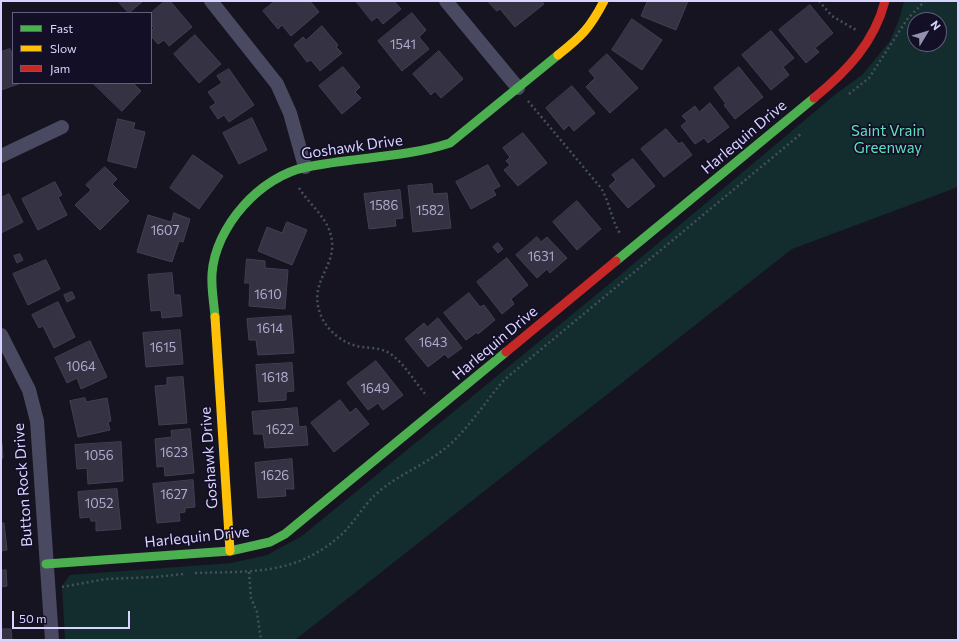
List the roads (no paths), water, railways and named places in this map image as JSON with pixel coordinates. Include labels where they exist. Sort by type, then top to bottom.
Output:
[{"type":"street","points":[[211,1],[278,84],[290,114],[305,167]]},
{"type":"street","points":[[446,1],[518,88]]},
{"type":"street","name":"Goshawk Drive","points":[[230,551],[211,292],[212,274],[220,241],[237,212],[248,198],[259,189],[289,173],[305,167],[421,152],[443,146],[459,137],[580,37],[593,23],[604,1]]},
{"type":"street","name":"Harlequin Drive","points":[[46,564],[230,551],[270,542],[284,534],[837,79],[863,51],[871,38],[880,20],[885,1]]},
{"type":"street","points":[[1,156],[62,127]]},
{"type":"street","name":"Button Rock Drive","points":[[1,335],[29,390],[34,406],[37,428],[52,640]]},
{"type":"park label","name":"Saint Vrain Greenway","points":[[888,140]]}]
